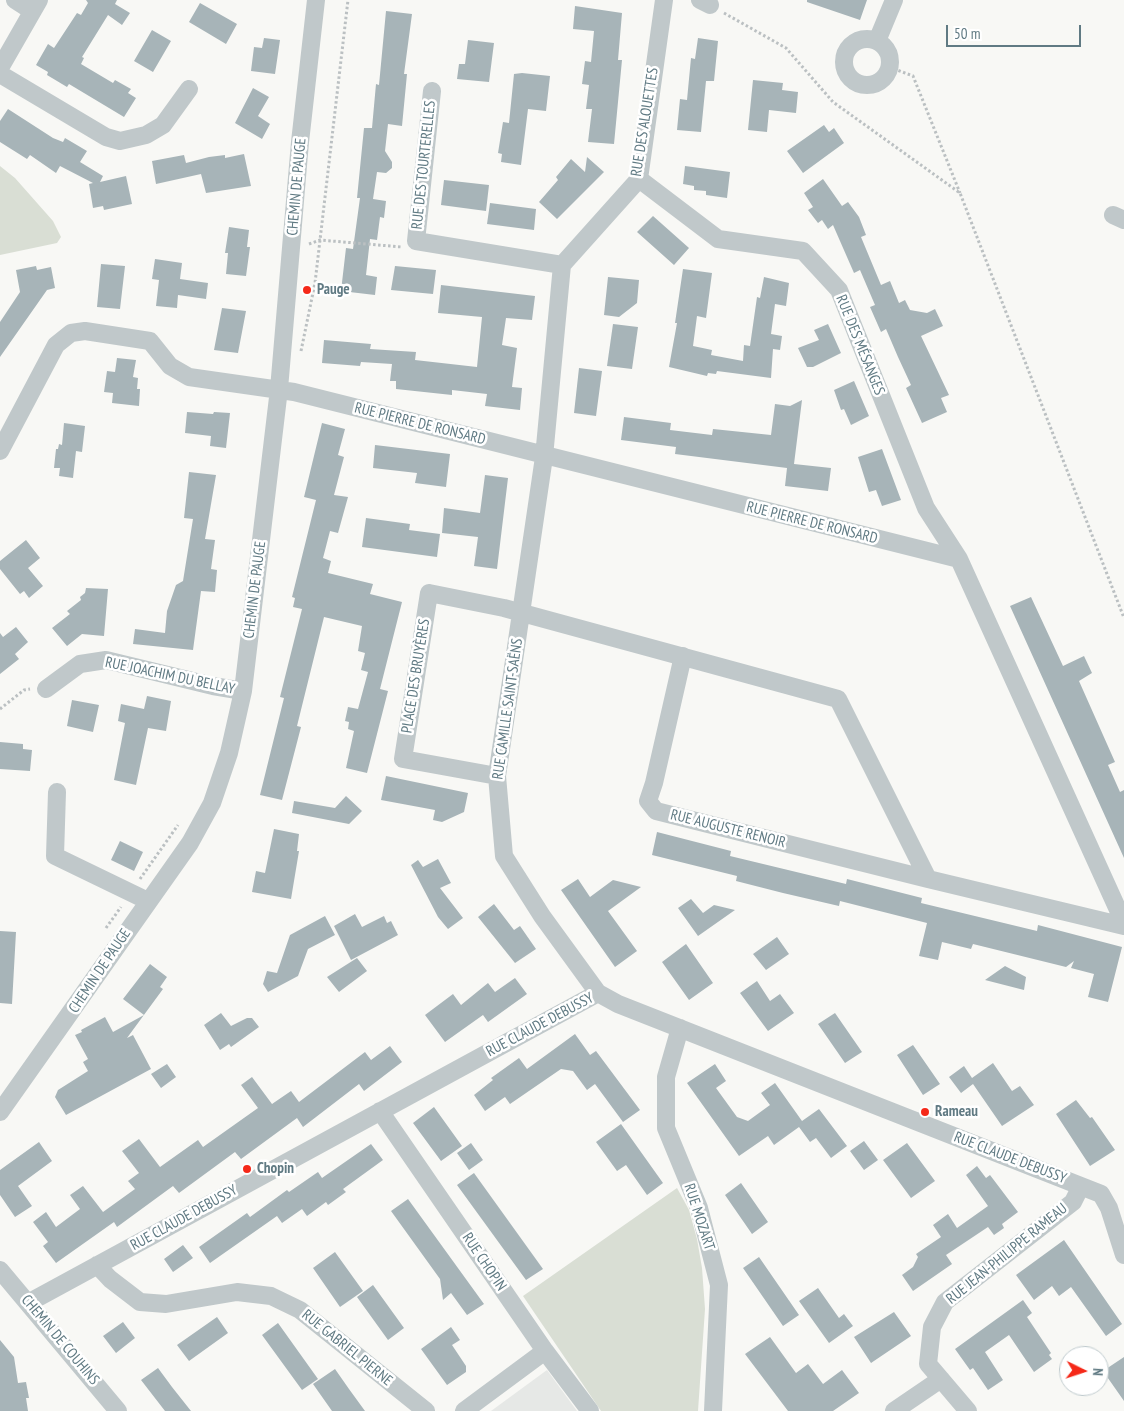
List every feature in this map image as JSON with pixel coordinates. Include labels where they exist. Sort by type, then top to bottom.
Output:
[{"type":"street","points":[[0,68],[35,5],[14,0]]},
{"type":"street","name":"CHEMIN DE PAUGE","points":[[0,1112],[190,843],[212,803],[229,753],[243,691],[279,389],[298,170],[316,0]]},
{"type":"street","name":"RUE DES ALOUETTES","points":[[562,265],[639,179],[664,0]]},
{"type":"street","points":[[878,41],[894,0]]},
{"type":"street","points":[[862,39],[878,41],[888,52],[890,67],[882,80],[868,85],[853,81],[844,68],[845,53],[855,41],[862,39]]},
{"type":"street","points":[[0,74],[106,137],[120,141],[146,135],[162,125],[189,90]]},
{"type":"street","name":"RUE DES TOURTERELLES","points":[[432,91],[416,241],[562,265]]},
{"type":"street","name":"RUE DES MÉSANGES","points":[[639,179],[718,239],[803,251],[839,290],[926,508],[959,559]]},
{"type":"street","points":[[544,456],[562,265]]},
{"type":"street","name":"RUE PIERRE DE RONSARD","points":[[0,451],[56,345],[66,336],[78,331],[146,340],[156,346],[170,366],[189,377],[279,389],[959,559]]},
{"type":"street","name":"RUE CAMILLE SAINT-SAËNS","points":[[544,456],[496,776],[504,856],[542,916],[598,993]]},
{"type":"street","points":[[959,559],[1124,924]]},
{"type":"street","name":"PLACE DES BRUYÈRES","points":[[496,776],[404,758],[429,593],[504,608],[521,614]]},
{"type":"street","points":[[521,614],[838,699],[928,878]]},
{"type":"street","name":"RUE AUGUSTE RENOIR","points":[[683,656],[654,783],[648,801],[656,810],[928,878],[1124,924]]},
{"type":"street","name":"RUE JOACHIM DU BELLAY","points":[[46,689],[80,664],[106,660],[213,686],[243,691]]},
{"type":"street","points":[[57,792],[55,856],[148,901]]},
{"type":"street","name":"RUE CLAUDE DEBUSSY","points":[[28,1303],[598,993],[680,1028],[1101,1194],[1108,1208],[1124,1255]]},
{"type":"street","name":"RUE MOZART","points":[[680,1028],[666,1077],[666,1128],[699,1208],[719,1285],[713,1411]]},
{"type":"street","name":"RUE CHOPIN","points":[[380,1111],[545,1351],[590,1411]]},
{"type":"street","name":"RUE JEAN-PHILIPPE RAMEAU","points":[[968,1411],[928,1364],[932,1327],[945,1302],[1073,1202],[1081,1186]]},
{"type":"street","name":"RUE GABRIEL PIERNE","points":[[97,1266],[110,1279],[140,1302],[166,1304],[237,1292],[271,1296],[300,1310],[426,1411]]},
{"type":"street","name":"CHEMIN DE COUHINS","points":[[0,1270],[118,1411]]},
{"type":"street","points":[[464,1411],[545,1351]]},
{"type":"street","points":[[894,1411],[941,1378]]},
{"type":"path","points":[[300,357],[315,283],[348,0]]},
{"type":"path","points":[[705,2],[786,48],[833,102],[960,193]]},
{"type":"path","points":[[890,67],[913,76],[1124,618]]},
{"type":"path","points":[[320,240],[400,248],[416,241]]},
{"type":"path","points":[[0,709],[24,690],[46,689]]},
{"type":"shaded area","points":[[0,166],[15,178],[53,221],[61,237],[57,243],[0,255]]},
{"type":"shaded area","points":[[677,1188],[689,1210],[702,1268],[705,1309],[698,1411],[601,1411],[523,1296]]},
{"type":"shaded area","points":[[547,1370],[577,1411],[491,1411]]},
{"type":"building","points":[[86,0],[117,0],[115,4],[130,13],[122,25],[108,15],[82,57],[84,58],[81,64],[113,83],[115,80],[131,89],[128,93],[136,98],[124,117],[69,84],[67,87],[47,75],[48,72],[36,65],[48,44],[54,48],[77,13],[81,15],[88,3]]},
{"type":"building","points":[[807,0],[867,0],[860,20],[807,2]]},
{"type":"building","points":[[200,3],[237,24],[226,44],[189,22]]},
{"type":"building","points":[[575,6],[622,13],[618,60],[622,60],[614,144],[588,142],[592,109],[586,109],[589,85],[582,84],[585,61],[591,62],[594,31],[573,29]]},
{"type":"building","points":[[386,11],[412,14],[404,74],[407,74],[402,126],[388,124],[385,151],[392,162],[392,168],[386,173],[377,172],[373,199],[386,201],[384,218],[380,217],[377,240],[370,239],[366,275],[377,277],[375,295],[341,291],[346,248],[353,249],[360,198],[357,198],[364,128],[372,128],[376,84],[379,85]]},
{"type":"building","points":[[152,30],[171,41],[153,72],[134,61]]},
{"type":"building","points":[[264,38],[280,40],[275,74],[251,71],[254,47],[262,48]]},
{"type":"building","points":[[698,38],[718,41],[714,81],[706,81],[701,132],[677,130],[680,99],[687,100],[691,58],[695,59]]},
{"type":"building","points":[[468,40],[494,43],[489,82],[457,79],[459,64],[465,64]]},
{"type":"building","points":[[514,74],[550,76],[546,111],[528,109],[521,165],[501,162],[502,154],[498,153],[503,122],[509,123]]},
{"type":"building","points":[[753,80],[783,83],[782,90],[798,92],[796,113],[769,110],[767,132],[748,130]]},
{"type":"building","points":[[253,88],[269,97],[258,116],[270,124],[262,139],[235,123]]},
{"type":"building","points":[[8,109],[53,138],[63,142],[65,138],[87,151],[80,162],[103,176],[100,182],[126,176],[132,204],[104,210],[103,206],[93,208],[89,184],[93,183],[60,166],[56,173],[30,155],[27,159],[0,142],[0,121]]},
{"type":"building","points":[[824,125],[829,132],[834,128],[844,143],[803,173],[787,151]]},
{"type":"building","points":[[244,154],[251,186],[206,193],[201,174],[156,184],[152,161],[184,155],[186,163],[209,157],[225,155],[225,158]]},
{"type":"building","points":[[587,157],[604,172],[557,219],[539,202],[558,180],[556,177],[571,159],[585,172]]},
{"type":"building","points":[[685,166],[730,172],[727,198],[706,195],[706,191],[694,190],[694,186],[683,184]]},
{"type":"building","points":[[823,179],[842,206],[848,202],[859,217],[866,235],[861,237],[881,285],[890,281],[899,303],[905,300],[910,310],[927,313],[935,309],[943,326],[921,336],[949,395],[941,398],[947,412],[922,423],[906,388],[911,385],[886,329],[881,332],[870,307],[875,305],[860,270],[854,273],[833,225],[828,229],[822,220],[818,223],[808,210],[813,207],[804,193]]},
{"type":"building","points":[[444,180],[489,185],[486,211],[441,205]]},
{"type":"building","points":[[490,203],[536,209],[534,230],[487,224]]},
{"type":"building","points":[[653,216],[689,248],[674,265],[637,232]]},
{"type":"building","points":[[229,227],[249,230],[247,247],[250,247],[246,276],[226,274],[228,253],[225,253]]},
{"type":"building","points":[[155,259],[182,263],[180,279],[208,283],[206,299],[178,295],[177,308],[156,306],[159,280],[152,279]]},
{"type":"building","points":[[101,264],[125,266],[120,309],[97,307]]},
{"type":"building","points":[[36,266],[37,270],[51,267],[55,288],[47,290],[0,357],[0,322],[20,292],[16,270]]},
{"type":"building","points":[[395,266],[436,270],[433,294],[391,290]]},
{"type":"building","points":[[683,269],[712,273],[706,318],[697,316],[693,346],[712,350],[711,355],[743,361],[744,345],[750,346],[757,297],[760,298],[764,277],[789,283],[786,306],[775,304],[771,334],[782,336],[780,350],[773,349],[771,378],[717,371],[716,374],[708,373],[707,376],[669,367],[677,323],[675,323]]},
{"type":"building","points":[[608,277],[639,280],[637,303],[619,317],[604,315]]},
{"type":"building","points":[[441,285],[535,296],[532,320],[506,318],[502,345],[517,348],[512,387],[522,388],[520,410],[485,406],[487,394],[452,390],[452,395],[396,389],[396,381],[390,381],[392,364],[361,362],[360,366],[322,363],[324,340],[371,344],[370,349],[416,352],[415,360],[477,367],[482,317],[438,313]]},
{"type":"building","points":[[222,308],[246,311],[238,353],[214,350]]},
{"type":"building","points":[[613,324],[638,327],[632,369],[607,366]]},
{"type":"building","points":[[828,324],[841,353],[813,367],[807,367],[798,348],[819,340],[814,330]]},
{"type":"building","points":[[117,358],[136,360],[133,377],[138,378],[137,389],[140,389],[139,406],[112,403],[113,393],[104,392],[107,371],[115,372]]},
{"type":"building","points":[[579,368],[602,371],[596,416],[574,413]]},
{"type":"building","points":[[854,381],[869,416],[851,425],[844,409],[841,410],[834,390]]},
{"type":"building","points":[[802,400],[794,464],[831,468],[828,491],[785,486],[787,468],[675,454],[676,447],[621,440],[624,417],[671,423],[670,430],[712,435],[713,429],[771,435],[775,404],[790,406]]},
{"type":"building","points":[[187,412],[230,413],[226,448],[210,446],[211,436],[185,433]]},
{"type":"building","points":[[64,423],[85,426],[82,452],[76,451],[73,478],[59,476],[60,468],[54,468],[56,449],[58,449],[59,444],[62,445]]},
{"type":"building","points":[[322,423],[345,429],[338,455],[344,457],[334,495],[348,497],[338,533],[330,531],[323,558],[331,561],[328,573],[373,584],[370,594],[402,602],[380,689],[388,691],[367,773],[346,768],[354,731],[348,729],[349,722],[345,721],[348,707],[358,709],[368,672],[361,670],[365,653],[358,651],[362,626],[324,617],[297,726],[301,727],[282,800],[260,795],[284,698],[280,697],[302,609],[293,607],[295,598],[292,597],[316,500],[304,497]]},
{"type":"building","points":[[375,445],[450,454],[446,487],[415,483],[417,473],[373,468]]},
{"type":"building","points":[[882,449],[901,500],[882,506],[876,490],[869,492],[858,457]]},
{"type":"building","points":[[189,472],[216,475],[205,539],[215,540],[211,569],[217,570],[215,592],[201,591],[193,650],[133,644],[135,629],[165,633],[167,611],[176,585],[183,581],[193,519],[184,518]]},
{"type":"building","points":[[485,475],[508,478],[497,569],[474,566],[478,537],[442,533],[444,508],[480,513]]},
{"type":"building","points":[[366,518],[410,524],[409,530],[440,534],[437,557],[362,547]]},
{"type":"building","points":[[26,540],[40,558],[28,568],[43,586],[29,598],[24,591],[20,594],[0,569],[0,561]]},
{"type":"building","points":[[86,588],[108,589],[104,636],[82,634],[67,646],[52,628],[70,614],[67,611],[81,600],[80,597],[85,593]]},
{"type":"building","points":[[1031,597],[1063,666],[1084,656],[1092,673],[1079,681],[1115,762],[1108,765],[1120,792],[1124,790],[1124,858],[1010,606]]},
{"type":"building","points":[[16,627],[28,642],[15,654],[19,659],[0,674],[0,633],[3,637]]},
{"type":"building","points":[[147,696],[171,701],[166,731],[148,728],[136,785],[114,780],[125,723],[118,721],[121,704],[144,709]]},
{"type":"building","points":[[72,700],[99,705],[93,732],[67,726]]},
{"type":"building","points":[[0,742],[23,744],[23,749],[32,750],[30,771],[0,769]]},
{"type":"building","points":[[386,776],[468,793],[464,812],[442,822],[433,820],[435,810],[381,800]]},
{"type":"building","points":[[346,796],[362,811],[349,824],[292,813],[294,801],[335,808]]},
{"type":"building","points":[[274,829],[299,834],[297,851],[299,851],[291,899],[252,892],[256,871],[265,873]]},
{"type":"building","points":[[657,832],[731,851],[730,856],[846,884],[847,879],[922,898],[921,903],[1037,931],[1038,925],[1122,947],[1108,1002],[1088,997],[1094,974],[1071,968],[1074,961],[1066,967],[973,944],[971,949],[942,942],[938,960],[919,956],[927,923],[840,901],[839,906],[783,893],[736,881],[737,876],[652,855]]},
{"type":"building","points":[[120,841],[143,852],[134,871],[111,860]]},
{"type":"building","points":[[438,859],[451,883],[440,888],[463,918],[448,929],[438,917],[411,865],[418,860],[423,867]]},
{"type":"building","points":[[578,879],[590,897],[613,880],[641,887],[608,911],[637,951],[615,967],[561,890]]},
{"type":"building","points":[[691,899],[703,913],[714,905],[735,910],[698,936],[678,908]]},
{"type":"building","points":[[494,904],[514,930],[520,926],[536,949],[515,963],[478,917]]},
{"type":"building","points":[[355,914],[362,927],[384,916],[387,923],[391,921],[398,935],[351,960],[334,926]]},
{"type":"building","points":[[325,916],[335,935],[308,949],[298,976],[268,992],[263,984],[267,971],[277,973],[290,935]]},
{"type":"building","points":[[0,931],[16,932],[12,1004],[0,1003]]},
{"type":"building","points":[[777,937],[789,954],[766,970],[753,954]]},
{"type":"building","points":[[686,944],[713,983],[689,1000],[662,962]]},
{"type":"building","points":[[357,958],[367,971],[339,992],[327,977]]},
{"type":"building","points":[[150,964],[167,977],[160,987],[163,989],[144,1015],[123,999]]},
{"type":"building","points":[[1005,966],[1026,977],[1024,990],[985,980]]},
{"type":"building","points":[[515,978],[527,994],[488,1022],[483,1015],[445,1042],[425,1015],[453,994],[461,1005],[488,983],[495,992]]},
{"type":"building","points":[[757,981],[770,1001],[780,994],[794,1013],[768,1031],[740,993]]},
{"type":"building","points":[[221,1013],[231,1026],[247,1018],[252,1018],[259,1027],[231,1047],[229,1044],[220,1050],[204,1025]]},
{"type":"building","points":[[835,1013],[862,1052],[845,1063],[818,1024]]},
{"type":"building","points":[[144,1015],[127,1038],[133,1035],[151,1069],[66,1115],[55,1097],[58,1090],[88,1071],[83,1062],[88,1059],[75,1035],[105,1017],[113,1032]]},
{"type":"building","points":[[575,1034],[590,1055],[596,1051],[640,1110],[623,1122],[595,1084],[587,1090],[573,1071],[561,1069],[510,1104],[505,1097],[485,1111],[474,1095],[493,1080],[491,1078],[519,1058],[527,1069]]},
{"type":"building","points":[[913,1045],[940,1084],[923,1095],[897,1055]]},
{"type":"building","points":[[390,1046],[402,1062],[364,1091],[359,1084],[303,1127],[297,1118],[241,1159],[235,1152],[179,1193],[173,1186],[117,1227],[114,1222],[56,1263],[43,1246],[48,1242],[33,1222],[46,1212],[56,1227],[80,1209],[70,1195],[83,1186],[103,1212],[135,1189],[128,1181],[139,1173],[122,1151],[139,1139],[160,1167],[198,1140],[203,1147],[258,1108],[241,1085],[252,1077],[272,1104],[291,1091],[299,1102],[365,1052],[371,1060]]},
{"type":"building","points":[[993,1063],[1012,1091],[1020,1086],[1034,1105],[1002,1126],[973,1084],[961,1093],[949,1077],[964,1066],[972,1078]]},
{"type":"building","points":[[167,1064],[176,1077],[161,1088],[151,1074]]},
{"type":"building","points":[[715,1064],[726,1081],[716,1088],[737,1117],[748,1121],[770,1105],[761,1093],[775,1083],[802,1121],[819,1109],[847,1146],[831,1158],[816,1138],[810,1142],[799,1127],[774,1145],[768,1136],[739,1156],[687,1083]]},
{"type":"building","points":[[1076,1100],[1090,1118],[1092,1117],[1115,1150],[1090,1166],[1056,1114]]},
{"type":"building","points":[[434,1107],[462,1146],[441,1161],[413,1123]]},
{"type":"building","points":[[621,1124],[663,1183],[647,1195],[626,1165],[617,1171],[596,1142]]},
{"type":"building","points":[[864,1141],[878,1160],[864,1170],[850,1151]]},
{"type":"building","points":[[39,1142],[52,1161],[18,1186],[32,1206],[15,1217],[0,1195],[0,1170]]},
{"type":"building","points":[[471,1143],[483,1160],[469,1170],[457,1153]]},
{"type":"building","points":[[907,1143],[935,1181],[911,1198],[883,1160]]},
{"type":"building","points":[[371,1144],[383,1160],[343,1189],[346,1192],[328,1205],[326,1202],[307,1216],[302,1209],[282,1223],[277,1216],[210,1263],[199,1247],[247,1213],[250,1217],[287,1190],[289,1192],[318,1172],[322,1178]]},
{"type":"building","points":[[977,1166],[986,1178],[990,1175],[1018,1212],[1002,1224],[1004,1228],[994,1235],[988,1227],[946,1255],[952,1264],[913,1291],[902,1275],[913,1267],[918,1257],[916,1254],[941,1237],[933,1225],[948,1214],[957,1228],[988,1206],[966,1175]]},
{"type":"building","points":[[474,1173],[543,1269],[526,1280],[457,1185]]},
{"type":"building","points":[[741,1183],[768,1222],[752,1234],[725,1195]]},
{"type":"building","points":[[408,1199],[484,1304],[467,1315],[451,1293],[443,1300],[440,1279],[391,1211]]},
{"type":"building","points":[[1064,1240],[1122,1324],[1106,1336],[1071,1287],[1059,1296],[1052,1286],[1034,1300],[1016,1275]]},
{"type":"building","points":[[183,1245],[193,1258],[173,1272],[164,1259]]},
{"type":"building","points":[[335,1252],[363,1291],[340,1307],[313,1268]]},
{"type":"building","points":[[759,1257],[799,1315],[783,1326],[743,1268]]},
{"type":"building","points":[[373,1285],[404,1328],[388,1340],[357,1297]]},
{"type":"building","points":[[818,1288],[839,1318],[844,1314],[853,1326],[829,1343],[799,1301]]},
{"type":"building","points":[[1023,1300],[1032,1313],[1027,1317],[1051,1353],[1049,1355],[1052,1359],[1034,1372],[1009,1335],[985,1352],[1003,1380],[988,1390],[973,1368],[970,1370],[955,1349]]},
{"type":"building","points":[[894,1312],[911,1336],[871,1363],[854,1337]]},
{"type":"building","points":[[217,1317],[228,1333],[189,1361],[177,1345]]},
{"type":"building","points":[[123,1322],[135,1338],[116,1353],[103,1336]]},
{"type":"building","points":[[278,1323],[318,1379],[302,1390],[262,1335]]},
{"type":"building","points":[[451,1327],[460,1340],[452,1345],[466,1366],[466,1372],[447,1385],[421,1349]]},
{"type":"building","points":[[770,1337],[796,1373],[808,1364],[823,1384],[842,1370],[859,1393],[833,1411],[788,1411],[745,1354]]},
{"type":"building","points":[[0,1340],[14,1357],[18,1383],[26,1382],[29,1398],[26,1398],[28,1411],[0,1411]]},
{"type":"building","points":[[1124,1357],[1124,1401],[1109,1380],[1109,1367]]},
{"type":"building","points":[[158,1368],[191,1411],[165,1411],[141,1380]]},
{"type":"building","points":[[335,1369],[365,1411],[332,1411],[313,1384]]},
{"type":"place","name":"Pauge","points":[[307,290]]},
{"type":"place","name":"Rameau","points":[[925,1112]]},
{"type":"place","name":"Chopin","points":[[247,1169]]}]
